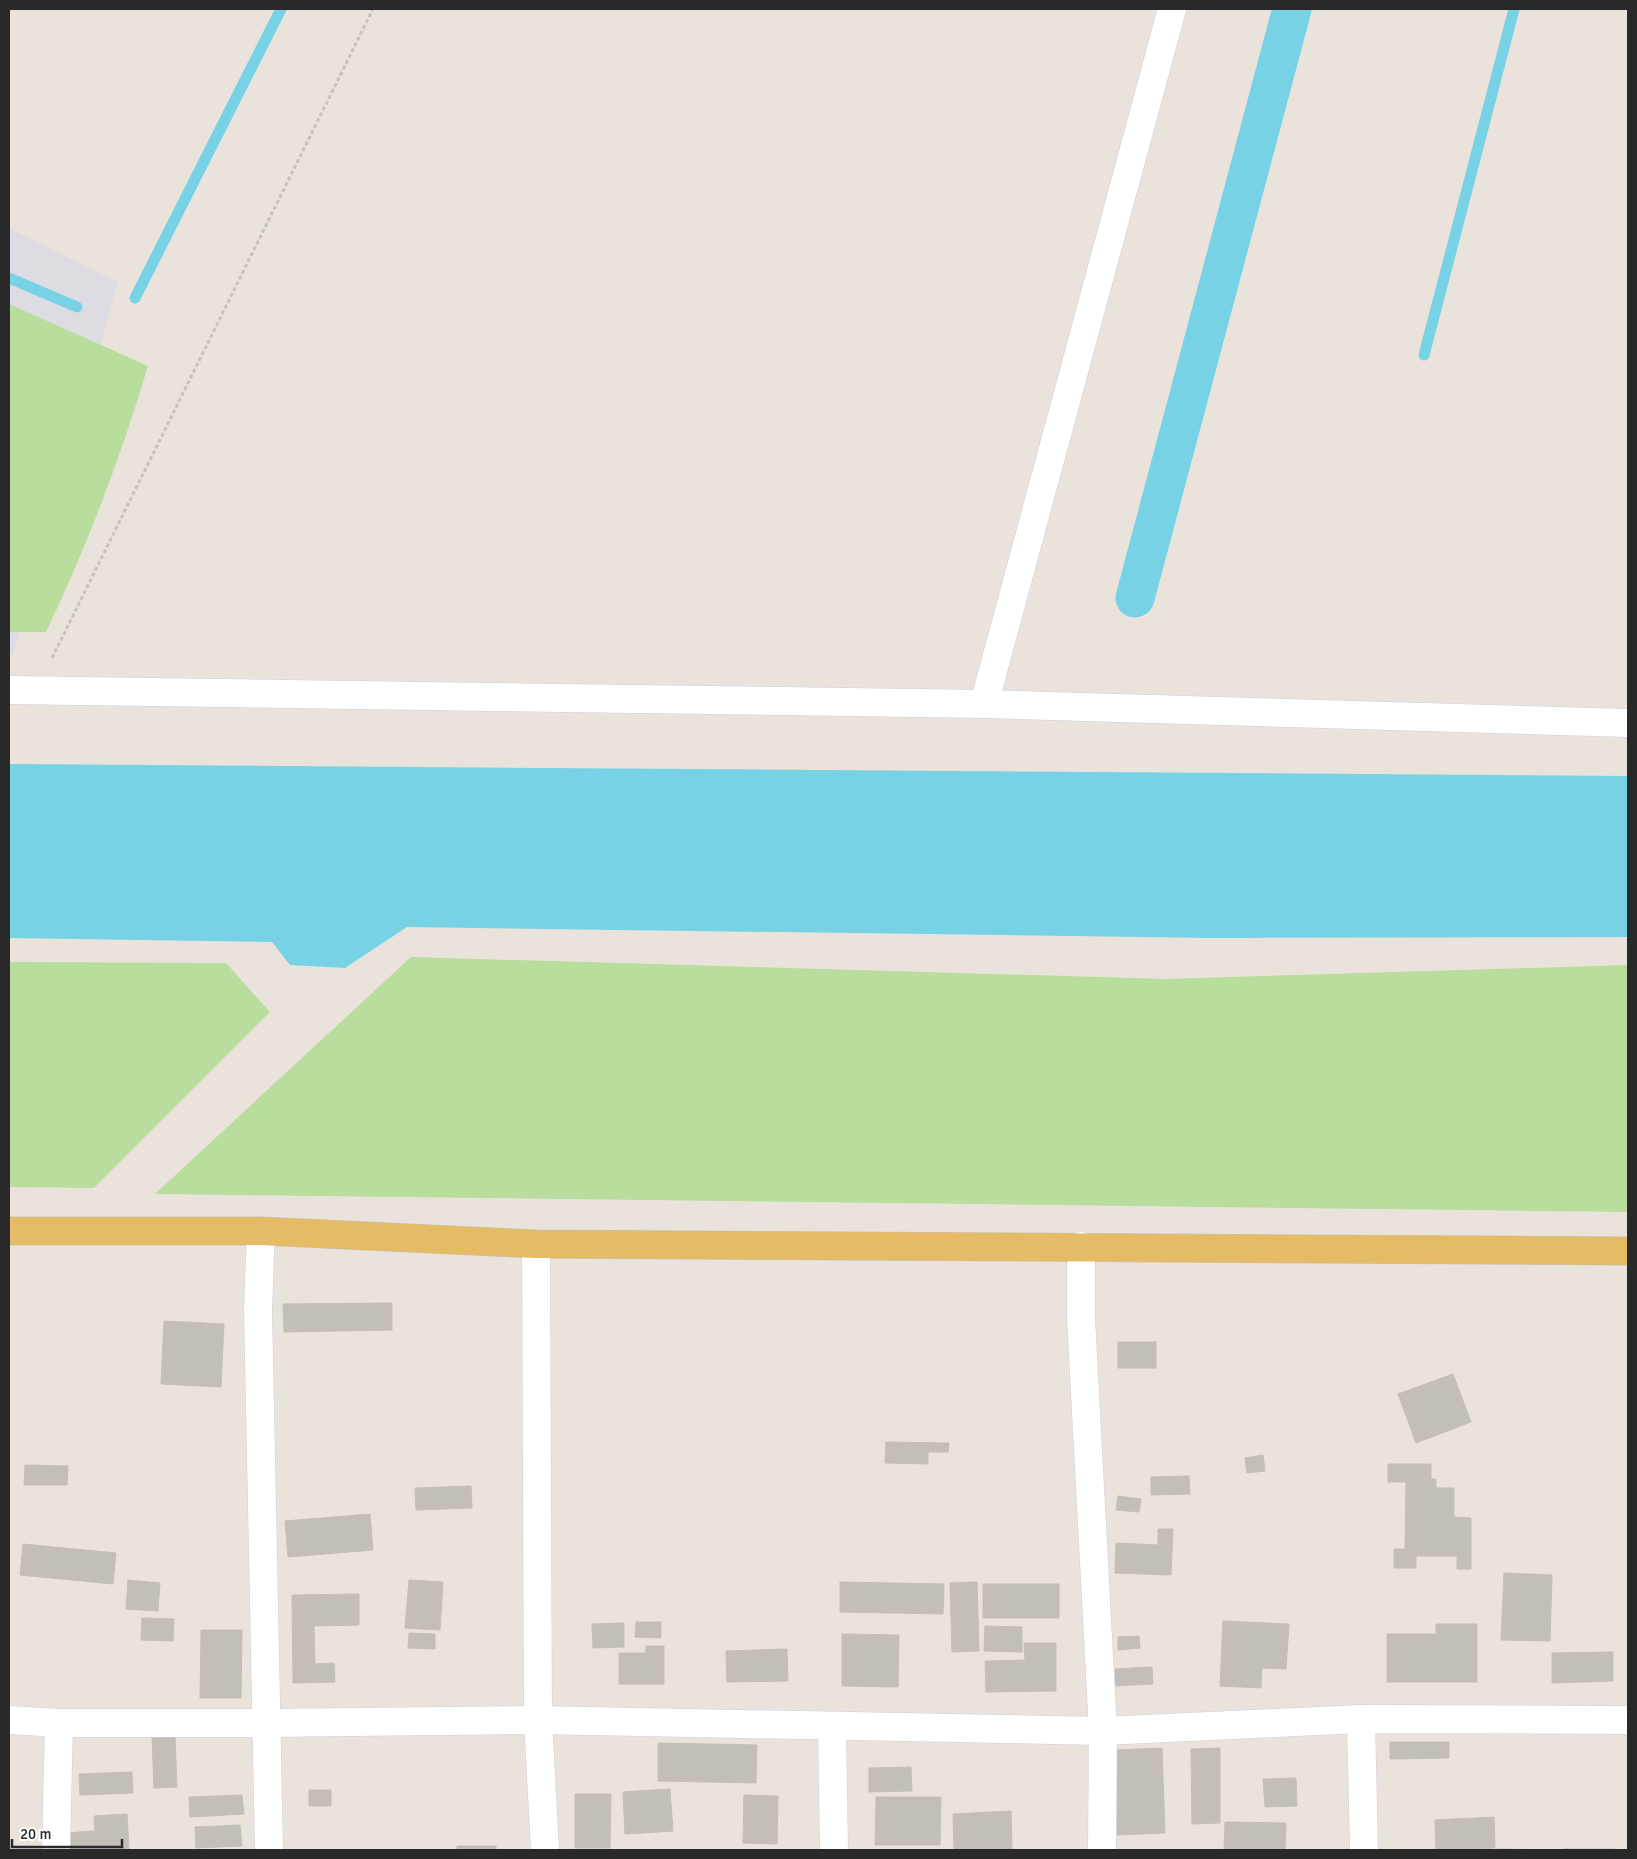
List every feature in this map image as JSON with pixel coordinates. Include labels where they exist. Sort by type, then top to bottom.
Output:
[{"type":"main road","points":[[9,1231],[261,1231],[536,1244],[1628,1251]]},
{"type":"street","points":[[984,704],[1172,9]]},
{"type":"street","points":[[9,690],[984,704],[1628,724]]},
{"type":"street","points":[[261,1231],[258,1309],[269,1850]]},
{"type":"street","points":[[536,1244],[538,1720],[545,1850]]},
{"type":"street","points":[[1081,1246],[1081,1318],[1103,1732],[1102,1850]]},
{"type":"street","points":[[1361,1719],[1364,1850]]},
{"type":"street","points":[[9,1720],[59,1723],[265,1723],[538,1720],[1103,1732],[1361,1719],[1628,1720]]},
{"type":"street","points":[[56,1850],[59,1723]]},
{"type":"street","points":[[832,1727],[834,1850]]},
{"type":"path","points":[[36,690],[373,9]]},
{"type":"shaded area","points":[[9,228],[118,282],[13,655],[9,655]]},
{"type":"green space","points":[[9,304],[148,366],[102,501],[46,632],[9,632]]},
{"type":"green space","points":[[411,957],[1167,979],[1628,965],[1628,1212],[155,1194]]},
{"type":"green space","points":[[9,962],[226,963],[270,1012],[94,1188],[9,1187]]},
{"type":"water","points":[[9,764],[1628,776],[1628,937],[1211,938],[407,927],[345,968],[290,965],[272,942],[9,938]]},
{"type":"building","points":[[392,1303],[392,1330],[284,1332],[283,1304]]},
{"type":"building","points":[[164,1321],[224,1324],[221,1387],[161,1384]]},
{"type":"building","points":[[1118,1342],[1156,1342],[1156,1368],[1118,1368]]},
{"type":"building","points":[[1453,1374],[1471,1422],[1416,1443],[1398,1394]]},
{"type":"building","points":[[886,1442],[949,1443],[948,1452],[928,1452],[928,1464],[885,1463]]},
{"type":"building","points":[[1263,1455],[1265,1471],[1247,1473],[1245,1458]]},
{"type":"building","points":[[1388,1464],[1431,1464],[1431,1479],[1436,1479],[1436,1488],[1454,1488],[1454,1517],[1471,1518],[1471,1569],[1457,1569],[1457,1556],[1416,1556],[1416,1568],[1394,1568],[1394,1549],[1405,1549],[1406,1482],[1388,1482]]},
{"type":"building","points":[[25,1465],[68,1466],[67,1485],[24,1485]]},
{"type":"building","points":[[1189,1476],[1190,1494],[1151,1495],[1151,1477]]},
{"type":"building","points":[[471,1486],[472,1508],[416,1510],[415,1488]]},
{"type":"building","points":[[1118,1496],[1141,1499],[1139,1512],[1116,1510]]},
{"type":"building","points":[[370,1514],[373,1550],[288,1557],[285,1521]]},
{"type":"building","points":[[1158,1529],[1173,1529],[1171,1575],[1115,1573],[1116,1543],[1158,1545]]},
{"type":"building","points":[[23,1544],[116,1553],[113,1584],[20,1575]]},
{"type":"building","points":[[1504,1573],[1552,1575],[1550,1641],[1501,1640]]},
{"type":"building","points":[[128,1580],[160,1583],[158,1611],[126,1609]]},
{"type":"building","points":[[409,1580],[443,1582],[440,1630],[405,1628]]},
{"type":"building","points":[[840,1582],[944,1584],[943,1614],[840,1612]]},
{"type":"building","points":[[977,1582],[979,1651],[952,1652],[950,1583]]},
{"type":"building","points":[[983,1584],[1059,1584],[1059,1618],[983,1618]]},
{"type":"building","points":[[359,1594],[359,1625],[314,1626],[315,1664],[334,1663],[335,1682],[293,1683],[292,1595]]},
{"type":"building","points":[[142,1618],[174,1619],[173,1641],[141,1640]]},
{"type":"building","points":[[1223,1621],[1289,1624],[1286,1669],[1262,1668],[1261,1688],[1220,1686]]},
{"type":"building","points":[[636,1622],[661,1622],[661,1638],[635,1637]]},
{"type":"building","points":[[624,1623],[624,1647],[593,1648],[592,1624]]},
{"type":"building","points":[[1436,1624],[1477,1624],[1477,1682],[1387,1682],[1387,1634],[1436,1634]]},
{"type":"building","points":[[985,1626],[1022,1627],[1022,1652],[984,1651]]},
{"type":"building","points":[[201,1630],[242,1630],[241,1698],[200,1698]]},
{"type":"building","points":[[409,1633],[435,1634],[435,1649],[408,1648]]},
{"type":"building","points":[[842,1634],[899,1635],[898,1687],[842,1686]]},
{"type":"building","points":[[1139,1636],[1140,1648],[1118,1650],[1118,1637]]},
{"type":"building","points":[[1024,1643],[1056,1643],[1056,1691],[986,1692],[985,1661],[1025,1660]]},
{"type":"building","points":[[646,1646],[664,1646],[664,1684],[619,1684],[619,1653],[646,1653]]},
{"type":"building","points":[[787,1649],[788,1681],[727,1682],[726,1651]]},
{"type":"building","points":[[1613,1652],[1613,1681],[1552,1683],[1552,1653]]},
{"type":"building","points":[[1152,1667],[1153,1684],[1116,1686],[1115,1669]]},
{"type":"building","points":[[175,1737],[177,1787],[154,1788],[152,1738]]},
{"type":"building","points":[[1390,1742],[1449,1742],[1449,1758],[1390,1759]]},
{"type":"building","points":[[658,1743],[757,1745],[756,1783],[658,1781]]},
{"type":"building","points":[[1162,1748],[1165,1833],[1117,1835],[1114,1750]]},
{"type":"building","points":[[1220,1748],[1220,1823],[1192,1824],[1191,1749]]},
{"type":"building","points":[[911,1767],[912,1791],[869,1792],[869,1768]]},
{"type":"building","points":[[132,1772],[133,1793],[80,1795],[79,1774]]},
{"type":"building","points":[[1296,1778],[1297,1806],[1265,1807],[1263,1779]]},
{"type":"building","points":[[670,1789],[673,1831],[625,1834],[623,1792]]},
{"type":"building","points":[[309,1790],[331,1790],[331,1806],[309,1806]]},
{"type":"building","points":[[575,1794],[611,1794],[610,1848],[575,1848]]},
{"type":"building","points":[[242,1795],[244,1814],[190,1817],[189,1797]]},
{"type":"building","points":[[744,1795],[778,1796],[777,1844],[743,1843]]},
{"type":"building","points":[[876,1797],[941,1797],[940,1845],[875,1845]]},
{"type":"building","points":[[1011,1811],[1012,1850],[954,1850],[953,1814]]},
{"type":"building","points":[[127,1814],[129,1850],[65,1850],[65,1833],[95,1831],[94,1816]]},
{"type":"building","points":[[1494,1817],[1495,1848],[1436,1850],[1435,1820]]},
{"type":"building","points":[[1225,1822],[1286,1823],[1285,1850],[1224,1850]]},
{"type":"building","points":[[240,1825],[242,1846],[196,1848],[195,1827]]},
{"type":"building","points":[[457,1846],[496,1846],[496,1850],[457,1850]]},
{"type":"building","points":[[1498,1849],[1556,1850],[1498,1850]]},
{"type":"building","points":[[1614,1849],[1614,1850],[1564,1850]]},
{"type":"waterway","points":[[135,298],[281,9]]},
{"type":"waterway","points":[[1135,598],[1292,9]]},
{"type":"waterway","points":[[1424,355],[1514,9]]},
{"type":"waterway","points":[[9,278],[77,307]]}]
